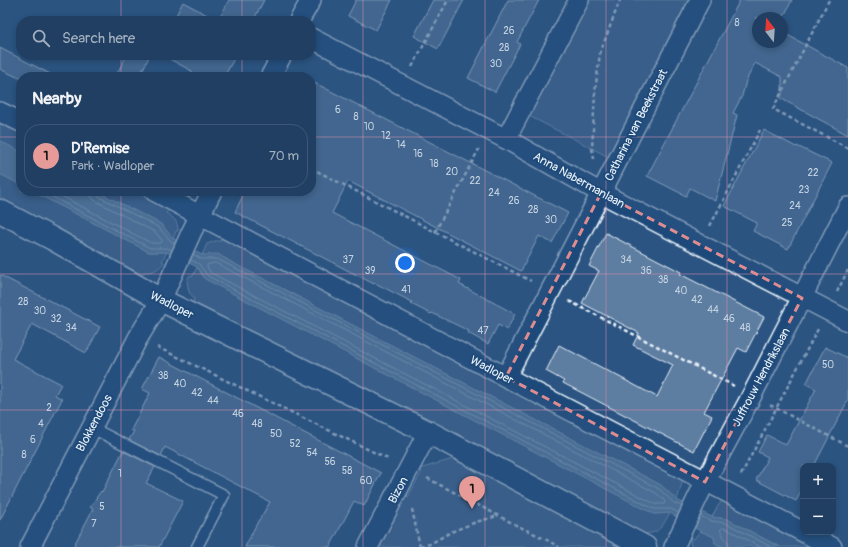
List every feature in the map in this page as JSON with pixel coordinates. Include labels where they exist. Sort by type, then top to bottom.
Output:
[{"type":"street","points":[[302,16],[311,0]]},
{"type":"street","points":[[506,139],[579,0]]},
{"type":"street","name":"Catharina van Beekstraat","points":[[506,377],[700,0]]},
{"type":"street","name":"Anna Nabermanlaan","points":[[316,41],[506,139],[602,193],[700,245],[848,321]]},
{"type":"street","points":[[273,72],[279,60]]},
{"type":"street","points":[[0,112],[16,120]]},
{"type":"street","name":"Wadloper","points":[[164,196],[506,377],[701,490],[731,495],[832,547]]},
{"type":"street","name":"Blokkendoos","points":[[30,547],[138,338],[160,300],[210,196]]},
{"type":"street","name":"Juffrouw Hendrikslaan","points":[[676,542],[701,490],[752,395],[848,207]]},
{"type":"street","name":"Wadloper","points":[[0,211],[53,239],[160,300],[428,432],[645,547]]},
{"type":"street","name":"Bizon","points":[[368,547],[428,432]]},
{"type":"lane","points":[[92,428],[224,495],[197,547]]},
{"type":"path","points":[[403,85],[448,0]]},
{"type":"path","points":[[602,193],[592,149],[595,92],[600,53],[620,0]]},
{"type":"path","points":[[829,0],[773,109],[848,148]]},
{"type":"path","points":[[435,232],[489,130]]},
{"type":"path","points":[[700,245],[760,130]]},
{"type":"path","points":[[731,495],[848,270]]},
{"type":"path","points":[[138,338],[407,473],[499,516],[559,547]]},
{"type":"path","points":[[752,395],[848,446]]},
{"type":"path","points":[[407,473],[420,546],[430,544],[451,532],[476,522],[499,516]]},
{"type":"highlighted area","points":[[601,193],[802,298],[705,482],[506,377]]},
{"type":"shaded area","points":[[589,0],[691,0],[609,157],[529,116]]},
{"type":"shaded area","points":[[0,122],[16,130],[16,149],[0,141]]},
{"type":"shaded area","points":[[0,174],[16,182],[16,196],[42,196],[149,252],[167,252],[162,261],[164,262],[158,269],[150,272],[144,272],[143,275],[0,200]]},
{"type":"shaded area","points":[[106,196],[142,196],[169,210],[166,213],[175,220],[178,231],[176,231],[173,239],[161,224]]},
{"type":"shaded area","points":[[223,237],[683,480],[677,500],[661,485],[225,258],[202,255],[207,244],[220,241]]},
{"type":"shaded area","points":[[197,267],[205,279],[654,514],[670,513],[662,526],[655,532],[645,534],[639,533],[193,302],[194,298],[189,292],[187,280],[190,275],[193,276]]},
{"type":"shaded area","points":[[453,459],[622,547],[379,547],[407,492],[408,497],[422,471],[419,469]]},
{"type":"shaded area","points":[[724,498],[818,547],[780,547],[727,519],[712,517]]},
{"type":"shaded area","points":[[700,531],[714,537],[715,543],[723,547],[691,547],[690,538],[694,539]]},
{"type":"water","points":[[0,141],[16,149],[16,182],[0,174]]},
{"type":"water","points":[[42,196],[106,196],[161,224],[174,239],[202,255],[218,254],[661,485],[677,500],[712,517],[727,519],[780,547],[723,547],[715,543],[714,537],[700,531],[670,513],[654,514],[205,279],[197,267],[167,252],[149,252]]},
{"type":"building","points":[[229,0],[264,0],[256,16],[221,16]]},
{"type":"building","points":[[356,0],[392,0],[376,30],[348,16]]},
{"type":"building","points":[[433,0],[464,0],[438,49],[414,36]]},
{"type":"building","points":[[508,0],[539,0],[517,42],[520,44],[495,92],[468,78]]},
{"type":"building","points":[[740,0],[792,0],[786,12],[752,12],[752,48],[788,48],[788,35],[848,68],[848,135],[780,98],[782,95],[782,77],[755,63],[746,81],[742,96],[733,113],[737,115],[715,201],[690,188],[686,196],[647,176]]},
{"type":"building","points":[[183,2],[209,16],[176,16]]},
{"type":"building","points":[[0,48],[16,56],[16,60],[23,60],[46,72],[16,72],[16,77],[0,69]]},
{"type":"building","points":[[124,60],[148,60],[142,72],[118,72]]},
{"type":"building","points":[[171,60],[233,60],[227,72],[192,71]]},
{"type":"building","points":[[316,84],[568,213],[552,243],[539,236],[521,271],[348,181],[332,213],[461,280],[459,284],[515,314],[507,330],[498,325],[488,344],[468,333],[469,331],[411,304],[412,302],[235,212],[243,196],[316,196]]},
{"type":"building","points":[[764,130],[796,147],[797,146],[832,163],[788,249],[753,231],[757,223],[724,206]]},
{"type":"building","points":[[606,233],[681,272],[680,274],[764,317],[746,352],[738,348],[704,412],[712,416],[694,451],[563,383],[564,381],[546,371],[559,345],[657,397],[673,365],[633,345],[639,333],[582,303],[599,271],[589,266]]},
{"type":"building","points":[[0,275],[100,327],[86,353],[32,324],[13,359],[61,384],[55,395],[62,399],[0,520]]},
{"type":"building","points":[[825,347],[848,358],[848,400],[816,463],[800,463],[800,494],[796,501],[756,480],[768,457],[758,452],[767,435],[786,445],[816,389],[806,384]]},
{"type":"building","points":[[159,357],[381,473],[364,506],[354,501],[330,547],[245,547],[270,502],[165,447],[161,456],[129,440],[134,431],[131,430],[150,393],[142,389]]},
{"type":"building","points":[[123,451],[155,467],[146,483],[183,501],[159,547],[73,547],[93,509],[90,507],[101,491],[102,492]]},
{"type":"place","name":"D'Remise","points":[[472,509]]}]
